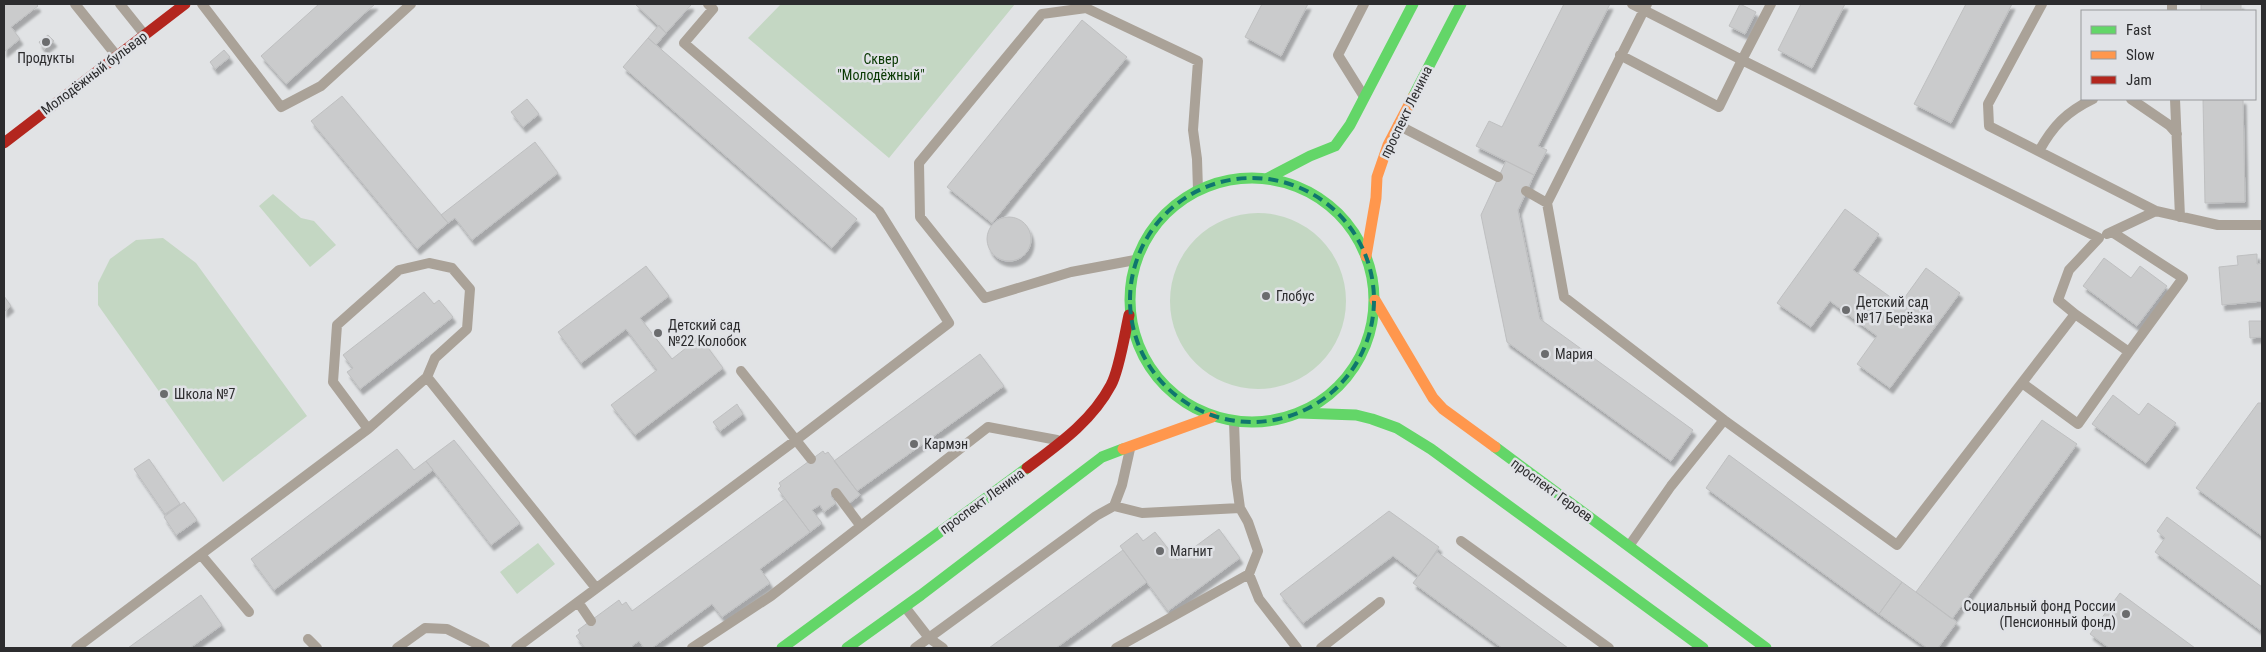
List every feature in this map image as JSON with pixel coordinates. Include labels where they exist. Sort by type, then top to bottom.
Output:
[{"type":"main road","name":"Молодёжный бульвар","points":[[4,143],[185,4]]},
{"type":"main road","points":[[1268,178],[1310,156],[1335,146],[1350,125],[1413,4]]},
{"type":"main road","name":"проспект Ленина","points":[[1366,256],[1376,198],[1377,177],[1388,146],[1461,4]]},
{"type":"main road","points":[[1300,414],[1339,387],[1366,347],[1375,300],[1366,256],[1344,219],[1309,192],[1268,178],[1232,179],[1198,190],[1171,207],[1150,231],[1135,260],[1130,315],[1143,358],[1172,394],[1212,417],[1234,422],[1268,422],[1300,414],[1356,415],[1396,428],[1431,449],[1703,648]]},
{"type":"main road","name":"проспект Героев","points":[[1375,300],[1433,398],[1443,409],[1766,648]]},
{"type":"main road","name":"проспект Ленина","points":[[782,648],[1063,441],[1092,414],[1112,384],[1130,315]]},
{"type":"main road","points":[[847,648],[1102,457],[1212,417]]},
{"type":"lane","points":[[74,4],[117,56]]},
{"type":"lane","points":[[120,4],[145,35]]},
{"type":"lane","points":[[202,4],[281,107],[321,86],[411,4]]},
{"type":"lane","points":[[1364,4],[1338,55],[1364,96]]},
{"type":"lane","points":[[1632,4],[1646,7],[1742,60],[2099,238]]},
{"type":"lane","points":[[1620,55],[1719,107],[1771,4]]},
{"type":"lane","points":[[2042,4],[1988,104],[1989,126],[2156,211],[2218,225],[2262,225]]},
{"type":"lane","points":[[516,648],[796,440],[949,323],[879,211],[684,43],[713,5]]},
{"type":"lane","points":[[1646,7],[1620,55],[1547,203],[1564,297],[1724,420],[1897,545],[2074,314]]},
{"type":"lane","points":[[1135,260],[1071,272],[985,298],[920,217],[919,164],[1042,14],[1086,8],[1198,62],[1193,130],[1197,159],[1198,190]]},
{"type":"lane","points":[[2039,151],[2052,128],[2076,107],[2091,100]]},
{"type":"lane","points":[[2132,100],[2168,125],[2177,134]]},
{"type":"lane","points":[[2175,100],[2180,217]]},
{"type":"lane","points":[[1398,125],[1498,177]]},
{"type":"lane","points":[[1526,191],[1547,203]]},
{"type":"lane","points":[[2129,352],[2074,314],[2058,300],[2069,270],[2099,238],[2156,211]]},
{"type":"lane","points":[[2022,383],[2078,424],[2183,278],[2112,232]]},
{"type":"lane","points":[[76,648],[202,556],[368,429],[427,377],[435,358],[467,329],[470,290],[452,268],[429,263],[399,270],[336,325],[333,382],[368,429]]},
{"type":"lane","points":[[741,371],[811,459]]},
{"type":"lane","points":[[427,377],[596,588]]},
{"type":"lane","points":[[1629,547],[1671,486],[1724,420]]},
{"type":"lane","points":[[1116,648],[1249,574],[1258,551],[1248,522],[1240,508],[1236,478],[1234,422]]},
{"type":"lane","points":[[692,648],[771,596],[988,427],[1063,441]]},
{"type":"lane","points":[[915,648],[1096,516],[1114,506],[1122,486],[1131,446]]},
{"type":"lane","points":[[836,493],[860,525]]},
{"type":"lane","points":[[1114,506],[1142,513],[1240,508]]},
{"type":"lane","points":[[1460,541],[1610,648]]},
{"type":"lane","points":[[202,556],[249,612]]},
{"type":"lane","points":[[1249,574],[1259,599],[1297,648]]},
{"type":"lane","points":[[578,602],[591,621]]},
{"type":"lane","points":[[1321,648],[1380,602]]},
{"type":"lane","points":[[905,606],[929,638],[943,648]]},
{"type":"lane","points":[[397,648],[425,628],[447,629],[485,648]]},
{"type":"lane","points":[[308,639],[317,648]]},
{"type":"highlighted area","points":[[1268,178],[1309,192],[1344,219],[1366,256],[1375,300],[1366,347],[1339,387],[1300,413],[1268,422],[1234,422],[1212,417],[1172,394],[1143,358],[1129,315],[1135,260],[1150,231],[1171,207],[1198,190],[1232,179]]},
{"type":"green space","name":"Сквер \"Молодёжный\"","points":[[781,4],[1015,4],[889,158],[748,38]]},
{"type":"green space","points":[[273,194],[301,218],[314,221],[336,245],[310,267],[259,206]]},
{"type":"green space","points":[[1249,213],[1267,213],[1292,219],[1307,227],[1321,238],[1332,252],[1340,267],[1345,284],[1345,318],[1340,335],[1332,350],[1321,364],[1307,375],[1284,386],[1267,389],[1249,389],[1224,383],[1209,375],[1195,364],[1184,350],[1173,327],[1170,310],[1170,292],[1176,267],[1184,252],[1195,238],[1209,227],[1232,216]]},
{"type":"green space","points":[[163,238],[196,263],[307,416],[223,482],[98,305],[98,283],[110,259],[136,240]]},
{"type":"green space","points":[[538,543],[555,564],[517,594],[500,572]]},
{"type":"building","points":[[4,4],[36,4],[38,6],[11,27],[20,39],[4,52]]},
{"type":"building","points":[[319,4],[375,4],[286,84],[261,56]]},
{"type":"building","points":[[635,4],[690,4],[691,5],[666,33]]},
{"type":"building","points":[[1262,4],[1308,4],[1281,56],[1245,37]]},
{"type":"building","points":[[1564,4],[1610,4],[1538,146],[1547,150],[1534,175],[1476,146],[1489,121],[1502,127]]},
{"type":"building","points":[[1740,4],[1756,12],[1745,34],[1729,26]]},
{"type":"building","points":[[1801,4],[1845,4],[1812,68],[1778,50]]},
{"type":"building","points":[[1966,4],[2012,4],[1951,123],[1914,104]]},
{"type":"building","points":[[2201,4],[2241,4],[2241,10],[2201,10]]},
{"type":"building","points":[[1082,20],[1127,57],[992,223],[947,187]]},
{"type":"building","points":[[659,25],[666,33],[656,45],[648,38]]},
{"type":"building","name":"Продукты","points":[[48,35],[54,41],[44,49],[39,42]]},
{"type":"building","points":[[648,38],[857,219],[832,248],[623,67]]},
{"type":"building","points":[[224,50],[230,57],[215,69],[210,62]]},
{"type":"building","points":[[342,96],[448,223],[417,249],[311,121]]},
{"type":"building","points":[[527,99],[539,114],[523,127],[511,112]]},
{"type":"building","points":[[2203,100],[2243,100],[2245,202],[2205,203]]},
{"type":"building","points":[[535,142],[558,173],[472,240],[455,218],[448,223],[441,215]]},
{"type":"building","points":[[1506,161],[1534,175],[1518,210],[1540,319],[1693,430],[1671,461],[1507,342],[1481,215]]},
{"type":"building","points":[[1845,209],[1879,234],[1853,270],[1900,304],[1926,268],[1960,293],[1890,388],[1857,364],[1877,336],[1830,301],[1811,327],[1777,303]]},
{"type":"building","points":[[1005,217],[1013,217],[1025,223],[1031,239],[1025,255],[1013,261],[1005,261],[993,255],[987,243],[987,235],[993,223]]},
{"type":"building","points":[[2257,254],[2257,264],[2262,263],[2262,301],[2222,305],[2219,267],[2238,265],[2237,256]]},
{"type":"building","points":[[2104,258],[2131,278],[2140,266],[2167,286],[2137,326],[2083,286]]},
{"type":"building","points":[[646,266],[669,296],[640,318],[672,359],[700,337],[723,368],[635,435],[611,405],[657,370],[626,329],[581,363],[558,332]]},
{"type":"building","points":[[424,292],[434,304],[439,300],[453,317],[360,389],[347,372],[353,368],[343,355]]},
{"type":"building","points":[[4,296],[11,306],[4,312]]},
{"type":"building","points":[[2249,321],[2262,321],[2262,337],[2250,338]]},
{"type":"building","points":[[980,354],[1004,386],[857,491],[834,461]]},
{"type":"building","points":[[2113,395],[2139,415],[2148,403],[2176,423],[2146,463],[2092,424]]},
{"type":"building","points":[[2258,403],[2262,403],[2262,536],[2196,488]]},
{"type":"building","points":[[737,404],[743,414],[720,431],[713,422]]},
{"type":"building","points":[[2042,420],[2077,444],[1952,619],[1916,592]]},
{"type":"building","points":[[454,440],[520,523],[491,545],[426,461]]},
{"type":"building","points":[[397,449],[414,470],[426,461],[433,470],[274,590],[251,559]]},
{"type":"building","points":[[823,451],[825,454],[828,452],[860,495],[847,505],[837,492],[831,496],[836,503],[824,512],[820,505],[812,510],[822,523],[810,532],[778,489],[781,486],[779,483]]},
{"type":"building","points":[[1729,455],[1902,582],[1879,614],[1706,488]]},
{"type":"building","points":[[149,459],[180,504],[165,514],[134,469]]},
{"type":"building","points":[[785,499],[810,532],[760,569],[770,583],[722,617],[712,604],[652,648],[644,648],[639,641],[632,646],[634,648],[585,648],[576,636],[580,633],[578,630],[619,600],[622,605],[626,602],[632,611]]},
{"type":"building","points":[[184,502],[197,520],[176,535],[164,517]]},
{"type":"building","points":[[1389,511],[1439,547],[1419,576],[1393,556],[1303,623],[1280,594]]},
{"type":"building","points":[[2167,517],[2262,587],[2262,627],[2260,630],[2155,552],[2165,538],[2157,531]]},
{"type":"building","points":[[1219,529],[1240,558],[1168,611],[1120,546],[1137,533],[1143,541],[1155,532],[1177,560]]},
{"type":"building","points":[[1123,550],[1147,582],[1056,648],[989,648]]},
{"type":"building","points":[[1437,552],[1568,648],[1502,648],[1413,583]]},
{"type":"building","points":[[1902,582],[1957,622],[1938,648],[1927,648],[1879,614]]},
{"type":"building","name":"Социальный фонд России (Пенсионный фонд)","points":[[2120,593],[2195,648],[2109,648],[2090,634]]},
{"type":"building","points":[[201,595],[222,625],[190,648],[128,648]]},
{"type":"traffic: fast","points":[[1268,178],[1310,156],[1335,146],[1350,125],[1413,4]]},
{"type":"traffic: fast","points":[[1413,97],[1461,4]]},
{"type":"traffic: fast","points":[[1252,178],[1287,183],[1299,188],[1320,199],[1338,214],[1353,232],[1364,253],[1369,265],[1374,300],[1369,335],[1364,347],[1353,368],[1338,386],[1320,401],[1299,412],[1287,417],[1252,422],[1217,417],[1205,412],[1184,401],[1166,386],[1151,368],[1140,347],[1135,335],[1130,300],[1135,265],[1140,253],[1151,232],[1166,214],[1184,199],[1205,188],[1217,183],[1252,178]]},
{"type":"traffic: fast","points":[[1300,413],[1356,415],[1397,428],[1431,449],[1703,648]]},
{"type":"traffic: fast","points":[[1495,447],[1766,648]]},
{"type":"traffic: fast","points":[[847,648],[921,595],[1102,457],[1123,449]]},
{"type":"traffic: fast","points":[[782,648],[1027,468]]},
{"type":"traffic: slow","points":[[1366,256],[1376,198],[1377,177],[1388,145],[1413,97]]},
{"type":"traffic: slow","points":[[1375,300],[1433,398],[1443,409],[1495,447]]},
{"type":"traffic: slow","points":[[1123,449],[1212,417]]},
{"type":"traffic: jam","points":[[4,143],[185,4]]},
{"type":"traffic: jam","points":[[1027,468],[1085,421],[1103,398],[1117,371],[1129,315]]},
{"type":"place","name":"Продукты","points":[[46,42]]},
{"type":"place","name":"Глобус","points":[[1266,296]]},
{"type":"place","name":"Детский сад №17 Берёзка","points":[[1846,310]]},
{"type":"place","name":"Детский сад №22 Колобок","points":[[658,333]]},
{"type":"place","name":"Мария","points":[[1545,354]]},
{"type":"place","name":"Школа №7","points":[[164,394]]},
{"type":"place","name":"Кармэн","points":[[914,444]]},
{"type":"place","name":"Магнит","points":[[1160,551]]},
{"type":"place","name":"Социальный фонд России (Пенсионный фонд)","points":[[2126,614]]}]
